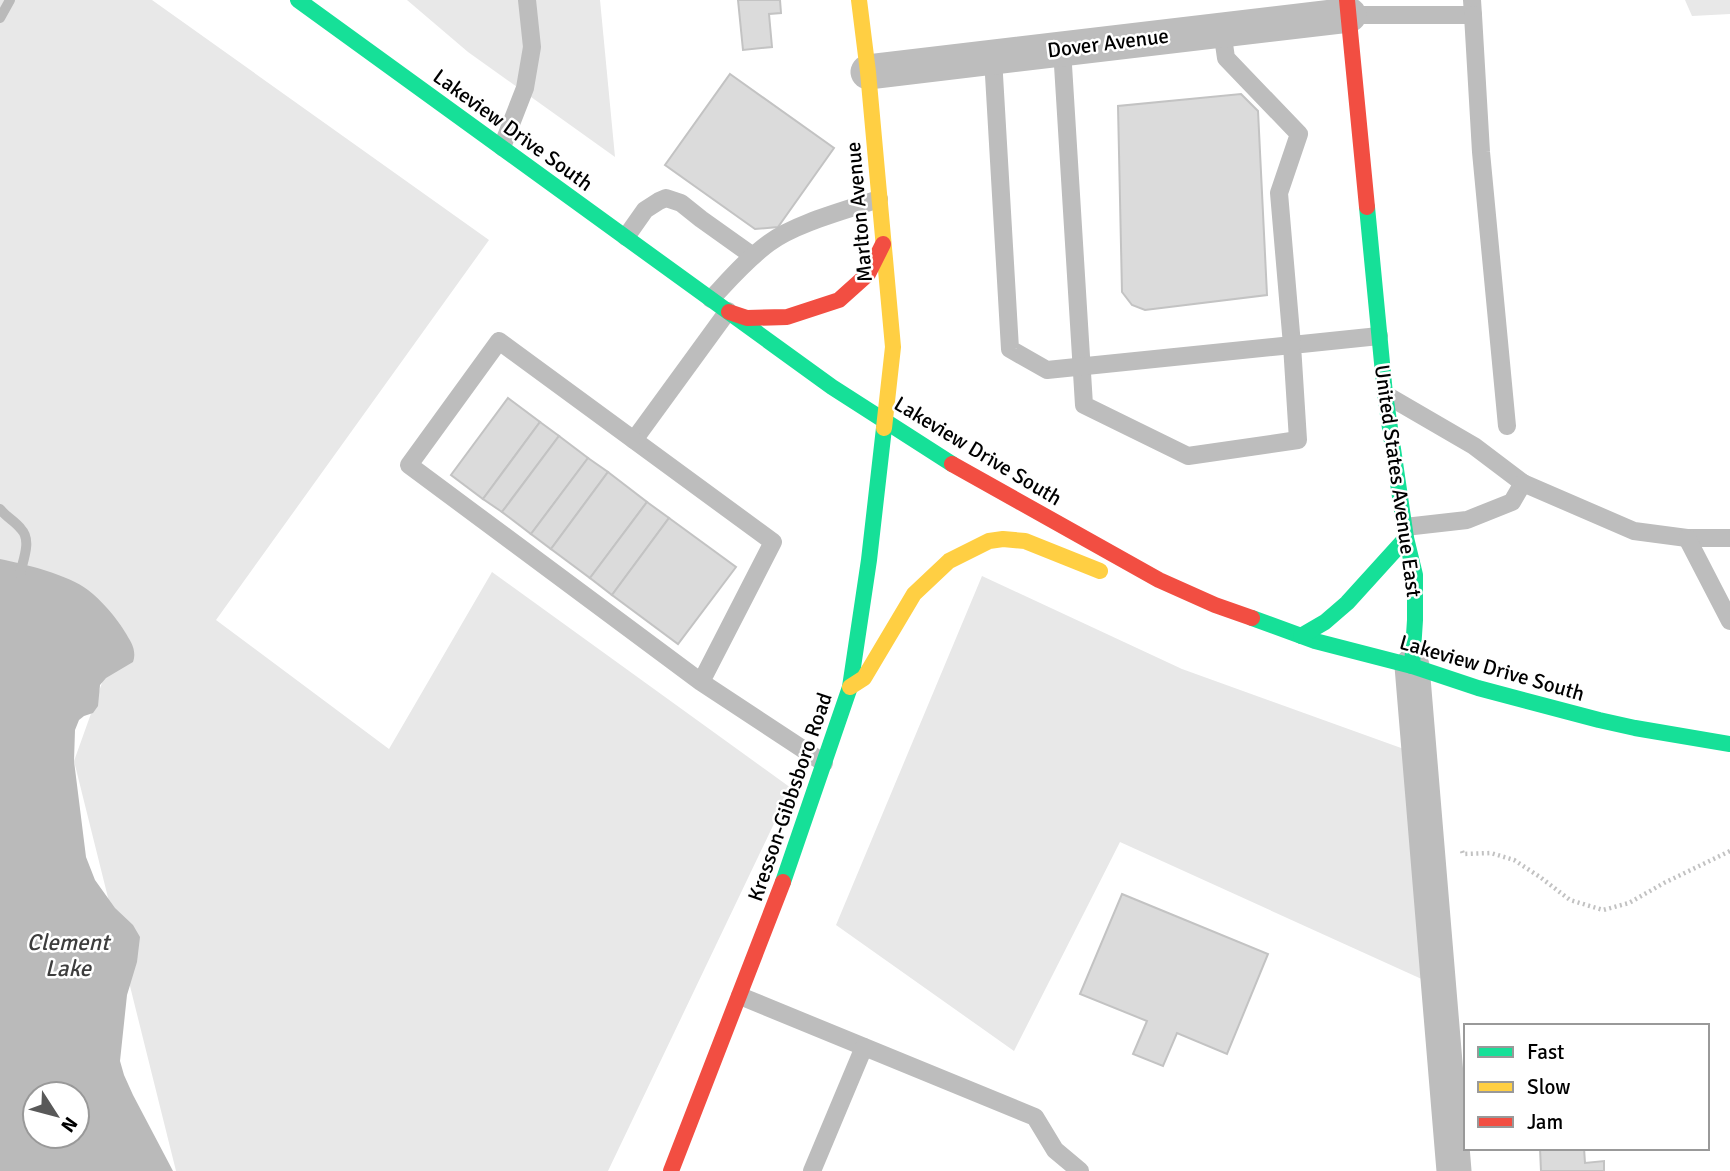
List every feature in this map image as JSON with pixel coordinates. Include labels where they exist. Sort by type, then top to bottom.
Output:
[{"type":"main road","name":"Lakeview Drive South","points":[[298,0],[832,387],[967,474],[1159,580],[1215,605],[1300,636],[1412,666],[1478,688],[1599,720],[1730,744]]},
{"type":"main road","name":"Marlton Avenue","points":[[859,0],[893,347],[884,420]]},
{"type":"main road","name":"United States Avenue East","points":[[1348,7],[1384,394],[1405,533],[1415,575],[1412,666]]},
{"type":"main road","points":[[728,311],[747,318],[787,317],[839,300],[868,274],[883,244]]},
{"type":"main road","name":"Kresson-Gibbsboro Road","points":[[671,1171],[774,909],[850,687],[869,560],[884,420]]},
{"type":"main road","points":[[1300,636],[1324,622],[1366,584],[1405,533]]},
{"type":"main road","points":[[850,687],[864,678],[915,594],[949,561],[989,541],[1025,541],[1108,574],[1159,580]]},
{"type":"street","name":"Dover Avenue","points":[[868,72],[1222,30],[1348,7]]},
{"type":"street","name":"United States Avenue East","points":[[1412,666],[1454,1171]]},
{"type":"lane","points":[[502,147],[525,88],[532,47],[527,0]]},
{"type":"lane","points":[[1348,7],[1472,7],[1481,152],[1507,426]]},
{"type":"lane","points":[[1062,49],[1084,405],[1188,456],[1298,440],[1279,193],[1300,134],[1226,58],[1222,30]]},
{"type":"lane","points":[[993,58],[1010,349],[1047,370],[1379,337]]},
{"type":"lane","points":[[626,237],[645,210],[666,198],[681,203],[753,256]]},
{"type":"lane","points":[[711,299],[753,256],[785,233],[879,199]]},
{"type":"lane","points":[[634,440],[728,311]]},
{"type":"lane","points":[[701,682],[773,542],[499,341],[409,465],[701,682],[824,762]]},
{"type":"lane","points":[[1384,394],[1474,446],[1523,483],[1634,531],[1687,538],[1730,538]]},
{"type":"lane","points":[[1405,533],[1467,520],[1512,502],[1523,483]]},
{"type":"lane","points":[[1687,538],[1730,621]]},
{"type":"lane","points":[[740,996],[1035,1117],[1055,1150],[1080,1171]]},
{"type":"lane","points":[[812,1171],[864,1046]]},
{"type":"path","points":[[1463,854],[1491,853],[1514,860],[1570,900],[1602,910],[1629,903],[1730,850]]},
{"type":"shaded area","points":[[0,0],[152,0],[489,240],[216,620],[389,749],[492,572],[791,788],[608,1171],[176,1171],[74,761],[122,627],[0,560]]},
{"type":"shaded area","points":[[407,0],[600,0],[615,157],[468,52]]},
{"type":"shaded area","points":[[1685,0],[1730,0],[1730,14],[1692,16]]},
{"type":"shaded area","points":[[982,576],[1182,669],[1415,753],[1437,986],[1120,842],[1014,1051],[836,925]]},
{"type":"water","name":"Clement Lake","points":[[0,559],[58,575],[88,590],[117,621],[134,650],[133,662],[106,678],[100,685],[98,706],[93,713],[79,720],[75,730],[74,761],[86,857],[95,880],[140,937],[137,962],[127,995],[120,1061],[133,1095],[173,1171],[0,1171]]},
{"type":"building","points":[[738,0],[780,0],[781,13],[769,14],[772,47],[743,50]]},
{"type":"building","points":[[730,74],[834,148],[778,227],[755,229],[665,165]]},
{"type":"building","points":[[1241,94],[1258,111],[1267,295],[1145,310],[1132,305],[1122,292],[1118,106]]},
{"type":"building","points":[[508,398],[540,422],[483,499],[451,475]]},
{"type":"building","points":[[540,422],[559,436],[502,512],[483,499]]},
{"type":"building","points":[[559,436],[588,458],[531,534],[502,512]]},
{"type":"building","points":[[588,458],[608,472],[551,549],[531,534]]},
{"type":"building","points":[[608,472],[647,502],[590,578],[551,549]]},
{"type":"building","points":[[647,502],[669,518],[612,595],[590,578]]},
{"type":"building","points":[[669,518],[736,567],[678,644],[612,595]]},
{"type":"building","points":[[1122,894],[1268,954],[1227,1054],[1177,1033],[1163,1066],[1133,1054],[1147,1021],[1080,994]]},
{"type":"building","points":[[1540,1150],[1584,1150],[1585,1163],[1604,1161],[1604,1171],[1541,1171]]},
{"type":"waterway","points":[[0,18],[10,0]]},
{"type":"waterway","points":[[0,509],[19,526],[26,539],[20,574]]},
{"type":"traffic: fast","points":[[298,0],[832,387],[952,464]]},
{"type":"traffic: fast","points":[[1367,207],[1385,394],[1406,538],[1415,575],[1412,666]]},
{"type":"traffic: fast","points":[[783,882],[850,687],[869,560],[884,428]]},
{"type":"traffic: fast","points":[[1301,636],[1325,622],[1347,603],[1406,538]]},
{"type":"traffic: fast","points":[[1252,618],[1315,641],[1599,720],[1730,744]]},
{"type":"traffic: slow","points":[[859,0],[893,347],[884,428]]},
{"type":"traffic: slow","points":[[850,687],[864,678],[914,594],[949,561],[989,541],[1025,541],[1100,571]]},
{"type":"traffic: jam","points":[[1347,0],[1367,207]]},
{"type":"traffic: jam","points":[[729,312],[747,318],[787,317],[839,300],[868,274],[883,244]]},
{"type":"traffic: jam","points":[[952,464],[1159,580],[1252,618]]},
{"type":"traffic: jam","points":[[671,1171],[783,882]]}]
